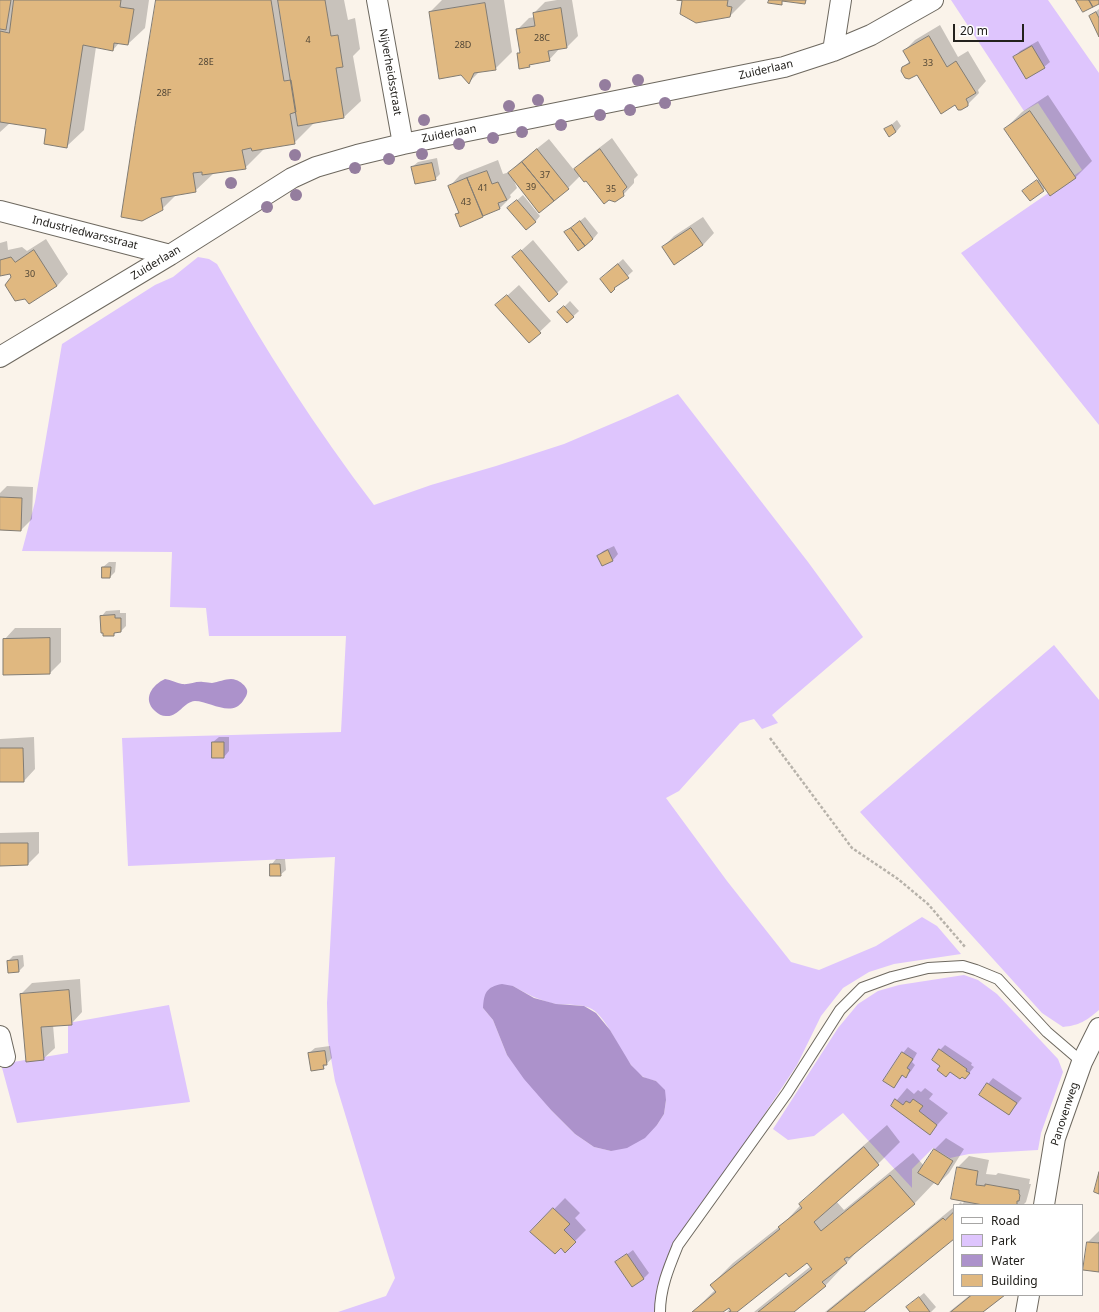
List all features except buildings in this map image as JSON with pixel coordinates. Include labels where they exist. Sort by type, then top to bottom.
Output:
[{"type":"street","name":"Nijverheidsstraat","points":[[377,0],[403,144]]},
{"type":"street","points":[[833,51],[841,0]]},
{"type":"street","name":"Zuiderlaan","points":[[0,357],[292,178],[322,165],[403,144],[784,67],[833,51],[871,35],[933,0]]},
{"type":"street","name":"Industriedwarsstraat","points":[[0,211],[170,254]]},
{"type":"street","name":"Panovenweg","points":[[1044,1204],[1056,1138],[1082,1062],[1099,1028]]},
{"type":"street","points":[[0,1036],[5,1057]]},
{"type":"street","points":[[1026,1312],[1029,1296]]},
{"type":"lane","points":[[660,1312],[660,1299],[667,1272],[678,1245],[786,1092],[840,1010],[862,988],[892,977],[928,968],[963,966],[976,970],[998,979],[1047,1032],[1082,1062]]},
{"type":"path","points":[[770,738],[852,848],[898,879],[928,904],[969,952],[976,970]]},
{"type":"green space","points":[[951,0],[1048,0],[1099,73],[1099,425],[961,253],[1082,170],[1038,103],[1024,111]]},
{"type":"green space","points":[[198,257],[209,259],[217,264],[291,388],[374,505],[431,485],[564,444],[678,394],[808,562],[863,637],[772,715],[778,723],[762,729],[754,719],[740,723],[679,791],[666,798],[727,881],[791,962],[819,970],[876,946],[922,917],[937,926],[961,954],[894,964],[869,972],[843,988],[821,1016],[797,1065],[736,1157],[696,1210],[676,1240],[658,1312],[338,1312],[386,1296],[395,1278],[335,1081],[328,1041],[327,1003],[335,857],[128,866],[122,738],[341,732],[346,636],[209,636],[206,608],[170,607],[172,552],[22,551],[35,502],[62,344],[155,285],[173,277]],"holes":[[[513,986],[544,1001],[556,1004],[588,1007],[597,1013],[609,1028],[635,1070],[644,1077],[656,1081],[666,1100],[664,1114],[657,1125],[611,1151],[594,1147],[575,1134],[551,1110],[507,1055],[493,1020],[483,1008]]]},
{"type":"green space","points":[[1054,645],[1099,700],[1099,1010],[1082,1022],[1063,1027],[1042,1013],[860,812]]},
{"type":"green space","points":[[964,975],[978,980],[997,994],[1058,1059],[1063,1072],[1041,1133],[1038,1150],[969,1154],[950,1158],[933,1148],[912,1169],[912,1188],[843,1113],[814,1136],[788,1140],[773,1129],[838,1028],[858,1004],[878,991],[899,985]]},
{"type":"green space","points":[[169,1005],[190,1102],[17,1123],[1,1064],[68,1053],[68,1023]]},
{"type":"water","points":[[165,679],[180,684],[185,684],[200,682],[212,683],[233,679],[244,685],[247,693],[243,701],[238,706],[233,708],[220,707],[195,701],[187,704],[178,712],[170,716],[165,716],[155,711],[149,702],[149,697],[156,685]]},
{"type":"water","points":[[502,984],[513,986],[534,998],[556,1004],[584,1006],[596,1013],[610,1030],[631,1065],[643,1077],[656,1081],[665,1090],[666,1100],[664,1114],[657,1125],[645,1138],[627,1148],[611,1151],[594,1147],[575,1134],[551,1110],[524,1079],[507,1055],[493,1020],[483,1008],[484,998],[489,989]]}]
